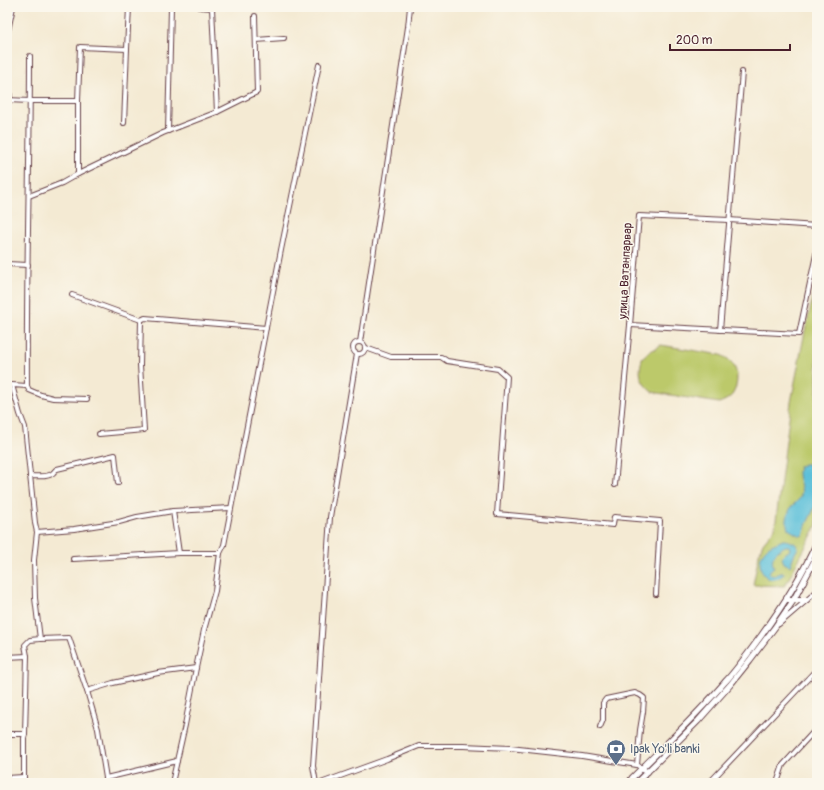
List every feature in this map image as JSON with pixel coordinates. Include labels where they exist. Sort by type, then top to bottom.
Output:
[{"type":"main road","points":[[629,783],[632,778],[726,681],[752,648],[786,600],[817,542]]},
{"type":"main road","points":[[636,783],[698,721],[730,685],[793,601],[817,556]]},
{"type":"street","points":[[7,35],[12,7]]},
{"type":"street","points":[[124,123],[129,7]]},
{"type":"street","points":[[168,131],[171,7]]},
{"type":"street","points":[[200,7],[212,8],[217,112]]},
{"type":"street","points":[[360,342],[410,7]]},
{"type":"street","points":[[29,196],[62,183],[168,131],[217,112],[257,92],[256,16]]},
{"type":"street","points":[[256,40],[284,38]]},
{"type":"street","points":[[78,174],[80,47],[127,48]]},
{"type":"street","points":[[30,56],[26,331],[27,386],[29,390],[53,398],[87,398]]},
{"type":"street","points":[[7,59],[9,100],[78,101]]},
{"type":"street","points":[[172,783],[204,630],[215,591],[220,553],[224,545],[281,250],[320,65]]},
{"type":"street","points":[[720,330],[742,72]]},
{"type":"street","name":"улица Ватанпарвар","points":[[817,226],[639,216],[630,325],[799,334],[817,250]]},
{"type":"street","points":[[7,264],[28,265]]},
{"type":"street","points":[[72,295],[141,320],[145,318],[266,328]]},
{"type":"street","points":[[99,434],[144,430],[140,365],[141,320]]},
{"type":"street","points":[[615,485],[630,325]]},
{"type":"street","points":[[316,783],[313,766],[330,517],[357,354],[354,351],[353,346],[356,342],[360,342],[365,345],[366,348],[391,356],[441,357],[447,361],[498,369],[507,377],[497,514],[613,525],[614,517],[660,521],[656,594]]},
{"type":"street","points":[[357,354],[362,354],[366,348]]},
{"type":"street","points":[[27,386],[10,385],[25,428],[37,532],[34,560],[35,598],[40,639]]},
{"type":"street","points":[[30,476],[49,475],[57,469],[115,455],[118,483]]},
{"type":"street","points":[[37,532],[119,522],[173,511],[231,508]]},
{"type":"street","points":[[173,511],[179,553]]},
{"type":"street","points":[[73,559],[179,553],[220,553]]},
{"type":"street","points":[[775,627],[817,591]]},
{"type":"street","points":[[786,600],[807,600]]},
{"type":"street","points":[[24,783],[25,645],[30,640],[69,638],[98,729],[106,781],[177,761]]},
{"type":"street","points":[[7,657],[26,656]]},
{"type":"street","points":[[87,691],[113,683],[158,673],[196,668]]},
{"type":"street","points":[[709,783],[817,669]]},
{"type":"street","points":[[600,727],[603,720],[604,700],[635,693],[642,697],[644,700],[637,765]]},
{"type":"street","points":[[777,783],[783,765],[817,728]]},
{"type":"street","points":[[7,734],[25,734]]},
{"type":"street","points":[[320,783],[419,746],[510,748],[582,756],[637,765],[648,772]]},
{"type":"street","points":[[7,778],[23,777]]},
{"type":"green space","points":[[817,280],[817,525],[785,586],[753,585],[759,554],[763,543],[775,528],[791,402]]},
{"type":"green space","points":[[661,345],[721,355],[727,359],[735,367],[737,377],[736,386],[732,395],[728,399],[719,403],[652,392],[642,380],[640,368],[642,358]]},
{"type":"water","points":[[804,464],[817,464],[817,503],[803,535],[800,536],[788,529],[787,520],[791,507],[799,500],[802,492],[798,471],[799,467]]},
{"type":"water","points":[[783,540],[792,542],[798,548],[790,566],[784,563],[782,558],[783,555],[789,551],[789,546],[785,546],[777,552],[772,560],[774,567],[770,570],[769,574],[774,576],[783,572],[784,574],[778,578],[767,578],[761,569],[761,557],[768,547]]},
{"type":"place","name":"Ipak Yo'li banki","points":[[616,766]]}]
